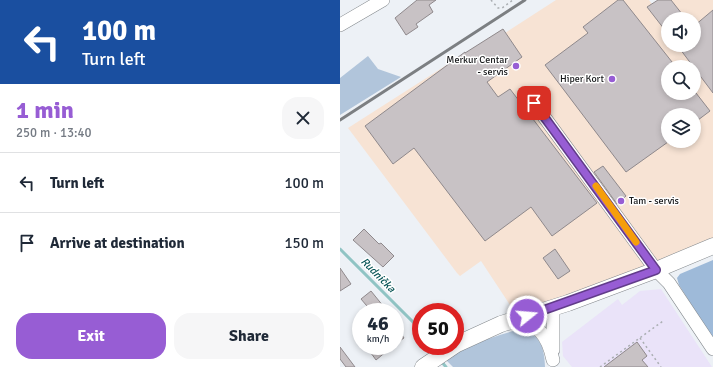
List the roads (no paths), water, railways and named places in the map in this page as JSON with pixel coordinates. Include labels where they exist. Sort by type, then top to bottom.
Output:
[{"type":"main road","points":[[464,342],[501,324],[656,270],[713,246]]},
{"type":"main road","points":[[424,366],[441,355]]},
{"type":"street","points":[[340,25],[383,0]]},
{"type":"street","points":[[534,103],[656,270],[669,283],[713,349]]},
{"type":"street","points":[[553,307],[553,364]]},
{"type":"street","points":[[501,324],[517,322],[535,328],[545,336],[549,344],[553,364]]},
{"type":"waterway","name":"Rudnička","points":[[340,249],[412,321]]},
{"type":"waterway","name":"Rudnička","points":[[441,361],[446,367]]},
{"type":"railway","points":[[340,120],[525,0]]},
{"type":"place","name":"Merkur Centar - servis","points":[[516,66]]},
{"type":"place","name":"Hiper Kort","points":[[612,79]]},
{"type":"place","name":"Tam - servis","points":[[621,201]]}]
